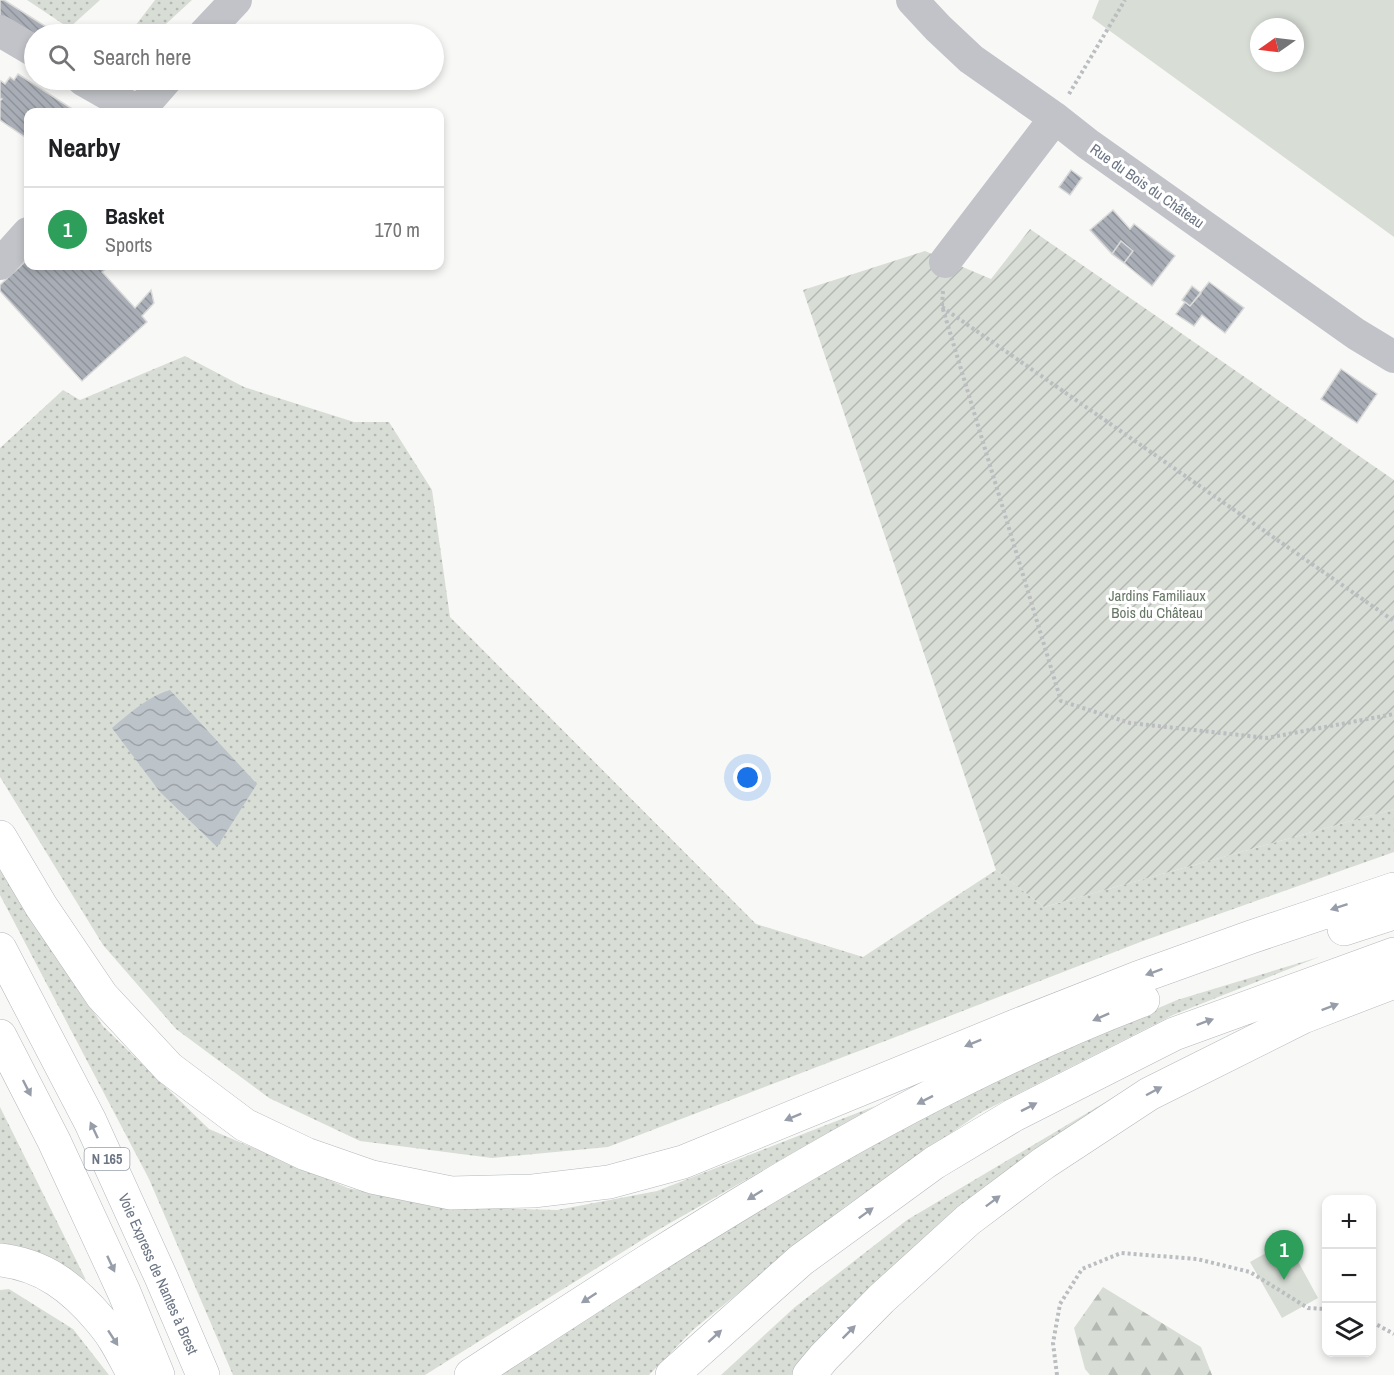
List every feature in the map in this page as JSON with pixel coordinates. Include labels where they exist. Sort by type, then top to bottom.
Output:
[{"type":"highway","points":[[0,837],[41,906],[102,996],[169,1068],[245,1125],[306,1154],[372,1177],[451,1193],[533,1191],[609,1182],[683,1162],[1137,978],[1394,889]]},
{"type":"highway","points":[[471,1375],[765,1188],[886,1120],[1006,1059],[1114,1011],[1222,970],[1394,914]]},
{"type":"highway","name":"Voie Express de Nantes à Brest","points":[[0,949],[90,1121],[161,1277],[202,1375]]},
{"type":"highway","points":[[672,1375],[801,1260],[934,1163],[1014,1115],[1174,1034],[1394,954]]},
{"type":"highway","points":[[809,1375],[881,1299],[933,1251],[968,1220],[1044,1163],[1149,1094],[1303,1017],[1394,982]]},
{"type":"highway","name":"N 165","points":[[0,1036],[54,1142],[124,1292],[158,1375]]},
{"type":"highway","points":[[0,1260],[41,1271],[67,1287],[113,1336],[134,1375]]},
{"type":"street","points":[[213,24],[236,0]]},
{"type":"street","name":"Rue du Bois du Château","points":[[912,0],[971,59],[1356,334],[1394,357]]},
{"type":"street","points":[[0,31],[24,45]]},
{"type":"street","points":[[100,90],[132,108]]},
{"type":"street","points":[[142,108],[158,90]]},
{"type":"street","points":[[945,262],[1055,118]]},
{"type":"street","points":[[0,264],[24,237]]},
{"type":"path","points":[[1055,118],[1125,0]]},
{"type":"path","points":[[1394,621],[942,306],[1061,701],[1130,723],[1267,738],[1394,714]]},
{"type":"path","points":[[1057,1375],[1053,1343],[1060,1304],[1082,1269],[1121,1253],[1197,1259],[1250,1272],[1308,1308],[1322,1309]]},
{"type":"path","points":[[1376,1325],[1394,1334]]},
{"type":"green space","points":[[27,0],[100,0],[73,24],[63,24]]},
{"type":"green space","points":[[155,0],[192,0],[166,24],[137,24]]},
{"type":"green space","points":[[1099,0],[1394,0],[1394,237],[1092,18]]},
{"type":"green space","name":"Jardins Familiaux Bois du Château","points":[[1030,229],[1394,480],[1394,809],[1044,907],[996,870],[803,290],[925,251],[991,279]]},
{"type":"green space","points":[[185,356],[244,387],[354,422],[389,422],[432,490],[450,617],[756,924],[863,957],[996,870],[1044,907],[1394,809],[1394,852],[1143,941],[608,1147],[492,1158],[360,1141],[269,1098],[176,1029],[103,945],[0,777],[0,448],[63,390],[80,400]]},
{"type":"green space","points":[[0,870],[103,1026],[209,1129],[348,1188],[438,1207],[557,1210],[657,1191],[875,1106],[658,1230],[425,1375],[233,1375],[149,1179],[0,895]]},
{"type":"green space","points":[[1319,957],[1173,1015],[980,1113],[843,1208],[694,1329],[649,1375],[495,1375],[859,1148],[972,1088],[1177,1000]]},
{"type":"green space","points":[[1119,1094],[942,1228],[792,1375],[721,1375],[795,1307],[907,1220]]},
{"type":"green space","points":[[0,1107],[86,1280],[14,1247],[0,1246]]},
{"type":"green space","points":[[1287,1241],[1318,1298],[1282,1318],[1250,1262]]},
{"type":"green space","points":[[1103,1287],[1201,1347],[1212,1375],[1090,1375],[1085,1369],[1074,1328]]},
{"type":"green space","points":[[9,1289],[73,1329],[109,1375],[0,1375],[0,1290]]},
{"type":"water","points":[[170,690],[257,784],[217,847],[160,792],[112,728],[146,701]]},
{"type":"building","points":[[0,0],[4,0],[42,24],[24,24],[24,29],[0,17]]},
{"type":"building","points":[[18,74],[24,78],[24,90],[43,90],[71,108],[24,108],[24,136],[0,120],[0,101],[2,99],[0,98],[0,83],[1,81],[5,84],[10,77],[14,80]]},
{"type":"building","points":[[1071,170],[1082,178],[1070,195],[1059,187]]},
{"type":"building","points":[[1113,210],[1130,229],[1134,224],[1175,256],[1152,286],[1124,263],[1133,251],[1121,241],[1112,254],[1090,230]]},
{"type":"building","points":[[1121,241],[1133,251],[1124,263],[1112,254]]},
{"type":"building","points":[[24,263],[24,270],[104,270],[102,272],[135,308],[151,290],[154,303],[142,316],[147,322],[82,381],[0,291],[0,285]]},
{"type":"building","points":[[1209,282],[1244,308],[1225,333],[1202,315],[1194,326],[1176,314],[1185,302],[1190,306]]},
{"type":"building","points":[[1192,286],[1201,293],[1190,306],[1182,300]]},
{"type":"building","points":[[1341,369],[1377,394],[1357,423],[1321,399]]},
{"type":"place","name":"Basket","points":[[1284,1280]]}]
